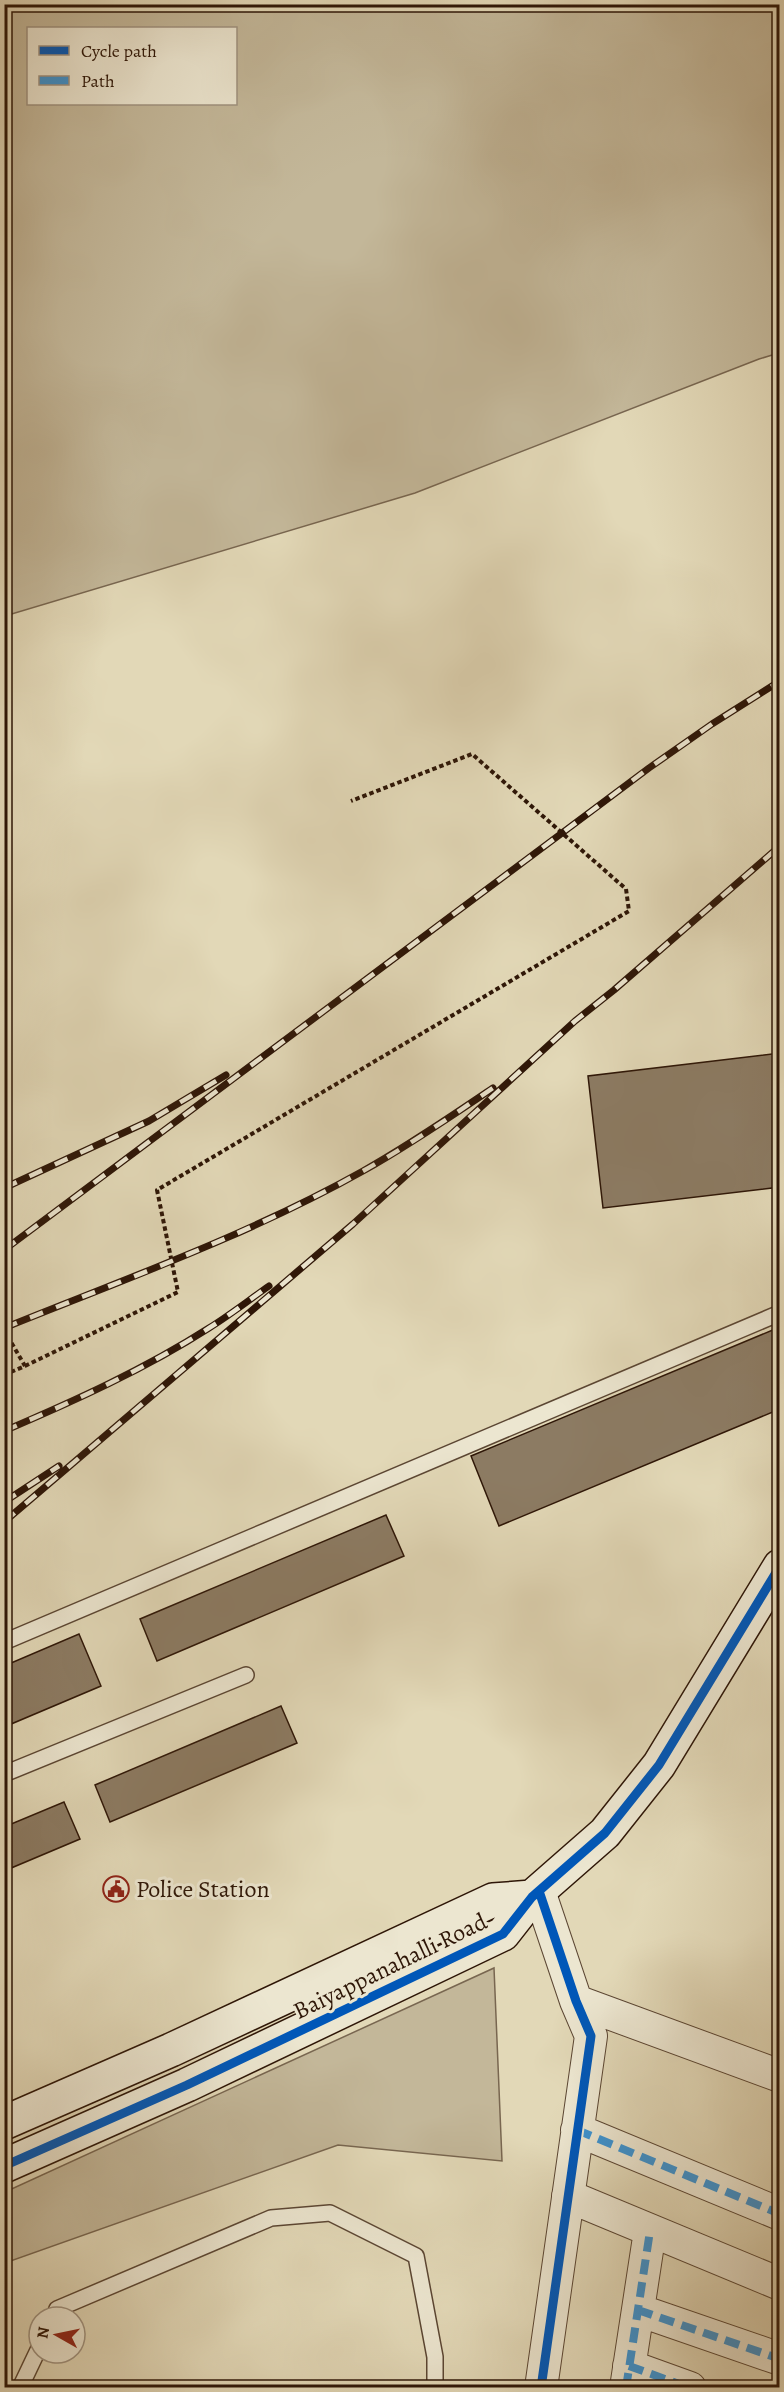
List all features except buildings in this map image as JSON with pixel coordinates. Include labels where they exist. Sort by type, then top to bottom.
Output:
[{"type":"street","name":"Baiyappanahalli Road","points":[[4,2166],[187,2085],[503,1934],[536,1894],[605,1833],[659,1765],[780,1566]]},
{"type":"street","name":"Baiyappanahalli Road","points":[[4,2122],[171,2050],[493,1900],[536,1894]]},
{"type":"street","points":[[536,1894],[591,2036],[541,2388]]},
{"type":"street","points":[[576,2001],[780,2076]]},
{"type":"street","points":[[577,2130],[780,2214]]},
{"type":"street","points":[[568,2196],[780,2284]]},
{"type":"street","points":[[650,2231],[628,2377],[690,2388]]},
{"type":"street","points":[[638,2310],[780,2359]]},
{"type":"lane","points":[[4,1642],[780,1313]]},
{"type":"lane","points":[[4,1774],[246,1675]]},
{"type":"lane","points":[[66,2305],[271,2218],[330,2213],[416,2256],[435,2356],[435,2388]]},
{"type":"lane","points":[[20,2388],[31,2365]]},
{"type":"path","points":[[4,1375],[178,1292],[157,1190],[629,911],[626,889],[472,754],[351,801]]},
{"type":"path","points":[[4,1330],[25,1366]]},
{"type":"shaded area","points":[[5,4],[779,5],[779,353],[415,493],[5,616]]},
{"type":"shaded area","points":[[494,1968],[502,2161],[338,2145],[5,2263],[5,2192]]},
{"type":"railway","points":[[4,1250],[649,768],[780,681]]},
{"type":"railway","points":[[4,1522],[353,1224],[575,1021],[780,846]]},
{"type":"railway","points":[[4,1188],[149,1121],[226,1075]]},
{"type":"railway","points":[[4,1328],[276,1216],[396,1152],[493,1088]]},
{"type":"railway","points":[[4,1431],[83,1396],[160,1357],[217,1323],[269,1286]]},
{"type":"railway","points":[[4,1502],[59,1466]]},
{"type":"marked path","points":[[577,2130],[780,2214]]},
{"type":"marked path","points":[[626,2388],[650,2231]]},
{"type":"marked path","points":[[638,2310],[780,2359]]},
{"type":"marked path","points":[[629,2366],[690,2388]]},
{"type":"cycle path","points":[[4,2166],[187,2085],[503,1934],[532,1897],[605,1833],[659,1765],[780,1566]]},
{"type":"cycle path","points":[[539,1891],[576,2001],[591,2036],[541,2388]]},
{"type":"place","name":"Police Station","points":[[116,1889]]}]
